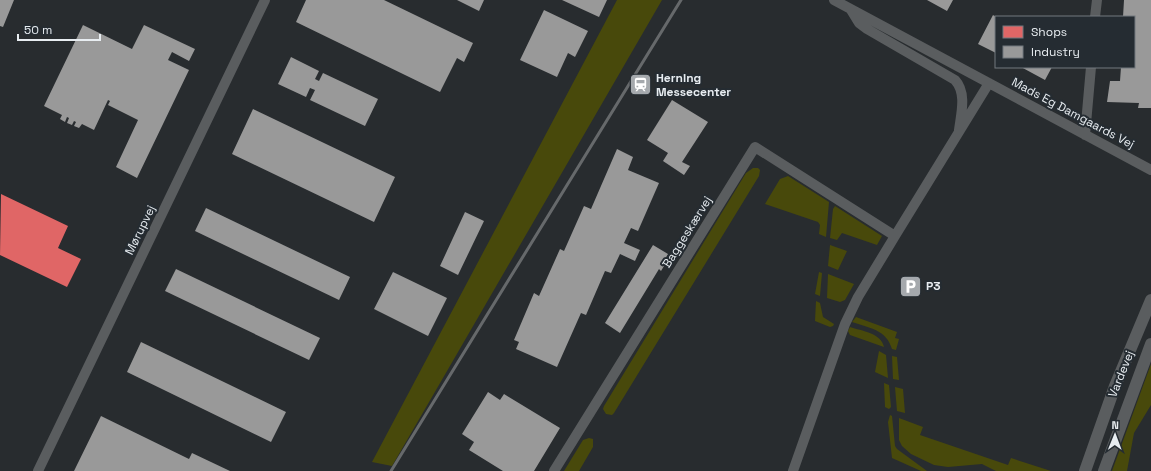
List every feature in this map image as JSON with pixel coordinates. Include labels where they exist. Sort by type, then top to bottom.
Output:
[{"type":"street","name":"Mørupvej","points":[[38,471],[265,0]]},
{"type":"street","name":"Mads Eg Damgaards Vej","points":[[834,0],[1151,170]]},
{"type":"street","points":[[1095,16],[1096,0]]},
{"type":"street","points":[[850,8],[859,23],[867,29],[948,75],[959,85],[962,102],[959,132]]},
{"type":"street","points":[[1085,135],[1091,68]]},
{"type":"street","points":[[793,471],[847,319],[895,236],[990,83]]},
{"type":"street","name":"Baggeskærvej","points":[[554,471],[755,147],[895,236]]},
{"type":"street","name":"Vardevej","points":[[1084,471],[1115,386],[1151,300]]},
{"type":"street","name":"Vardevej","points":[[1104,471],[1151,344]]},
{"type":"shaded area","points":[[617,0],[662,0],[392,466],[372,462]]},
{"type":"shaded area","points":[[753,168],[758,168],[760,170],[759,176],[614,413],[612,415],[606,414],[603,409],[604,406],[746,173]]},
{"type":"shaded area","points":[[788,176],[829,202],[826,237],[819,234],[820,225],[818,222],[765,204],[780,179]]},
{"type":"shaded area","points":[[835,206],[882,236],[877,245],[842,233],[837,240],[830,238],[833,209]]},
{"type":"shaded area","points":[[830,245],[847,251],[838,270],[828,266]]},
{"type":"shaded area","points":[[819,272],[822,273],[820,296],[815,294]]},
{"type":"shaded area","points":[[828,274],[854,284],[845,300],[840,302],[827,298]]},
{"type":"shaded area","points":[[816,301],[820,303],[823,317],[834,324],[833,326],[830,327],[815,321]]},
{"type":"shaded area","points":[[856,317],[897,332],[895,338],[899,339],[896,350],[892,349],[886,337],[881,333],[852,322]]},
{"type":"shaded area","points":[[850,327],[865,331],[875,336],[882,342],[884,347],[850,335],[848,331]]},
{"type":"shaded area","points":[[879,351],[886,355],[888,378],[875,372]]},
{"type":"shaded area","points":[[892,356],[897,357],[899,380],[893,379]]},
{"type":"shaded area","points":[[1151,364],[1151,405],[1134,433],[1127,471],[1112,471]]},
{"type":"shaded area","points":[[884,383],[889,385],[891,407],[889,409],[885,407]]},
{"type":"shaded area","points":[[895,387],[903,389],[905,413],[897,411]]},
{"type":"shaded area","points":[[890,415],[892,416],[895,446],[927,471],[921,471],[892,458],[888,422]]},
{"type":"shaded area","points":[[899,418],[923,427],[920,435],[1008,465],[1011,458],[1051,471],[996,471],[982,464],[948,467],[934,465],[911,454],[902,446],[899,440]]},
{"type":"shaded area","points":[[589,438],[593,439],[593,447],[579,471],[564,471],[583,440]]},
{"type":"building: Shops","points":[[1,194],[68,226],[58,248],[81,259],[67,287],[0,255]]},
{"type":"building: Industry","points":[[0,0],[14,0],[3,27],[0,26]]},
{"type":"building: Industry","points":[[306,0],[384,0],[473,43],[464,62],[457,58],[440,92],[296,22]]},
{"type":"building: Industry","points":[[457,0],[484,0],[479,11]]},
{"type":"building: Industry","points":[[562,0],[607,0],[599,17]]},
{"type":"building: Industry","points":[[927,0],[953,0],[947,11]]},
{"type":"building: Industry","points":[[1124,0],[1151,0],[1151,108],[1138,108],[1139,103],[1107,102],[1110,81],[1120,81],[1121,68],[1135,68],[1135,16],[1123,16]]},
{"type":"building: Industry","points":[[544,10],[588,31],[575,57],[568,53],[557,77],[520,60]]},
{"type":"building: Industry","points":[[993,15],[995,16],[995,52],[978,44]]},
{"type":"building: Industry","points":[[83,25],[132,49],[144,25],[195,49],[189,61],[172,52],[168,60],[189,70],[137,178],[116,167],[138,120],[108,105],[110,101],[108,100],[94,130],[82,124],[79,128],[74,126],[76,122],[74,121],[72,125],[67,123],[69,118],[67,117],[65,122],[60,119],[62,115],[44,106]]},
{"type":"building: Industry","points":[[291,57],[319,71],[315,79],[319,81],[323,73],[378,99],[365,126],[310,100],[315,90],[310,88],[306,97],[278,84]]},
{"type":"building: Industry","points":[[1023,68],[1051,68],[1045,80]]},
{"type":"building: Industry","points":[[672,100],[708,122],[682,162],[690,166],[684,175],[663,161],[668,153],[647,140]]},
{"type":"building: Industry","points":[[253,109],[395,177],[374,222],[232,154]]},
{"type":"building: Industry","points":[[617,149],[633,157],[628,170],[659,183],[638,231],[631,228],[624,243],[640,250],[635,261],[620,254],[611,273],[605,271],[586,315],[581,313],[557,367],[516,349],[519,342],[514,340],[534,293],[539,296],[560,249],[564,251],[584,206],[591,209]]},
{"type":"building: Industry","points":[[206,208],[350,277],[339,300],[195,231]]},
{"type":"building: Industry","points":[[465,212],[484,221],[458,275],[440,266]]},
{"type":"building: Industry","points":[[653,245],[668,254],[662,264],[664,266],[661,271],[659,269],[620,333],[605,323]]},
{"type":"building: Industry","points":[[176,269],[320,338],[309,360],[165,291]]},
{"type":"building: Industry","points":[[393,272],[447,298],[428,336],[374,309]]},
{"type":"building: Industry","points":[[141,342],[286,412],[271,442],[127,372]]},
{"type":"building: Industry","points":[[488,392],[500,400],[504,394],[560,428],[534,471],[503,471],[469,450],[474,442],[462,434]]},
{"type":"building: Industry","points":[[101,416],[189,459],[192,453],[230,471],[74,471]]},
{"type":"railway","points":[[391,471],[681,0]]},
{"type":"place","name":"Herning Messecenter","points":[[641,85]]},
{"type":"place","name":"P3","points":[[911,286]]}]
